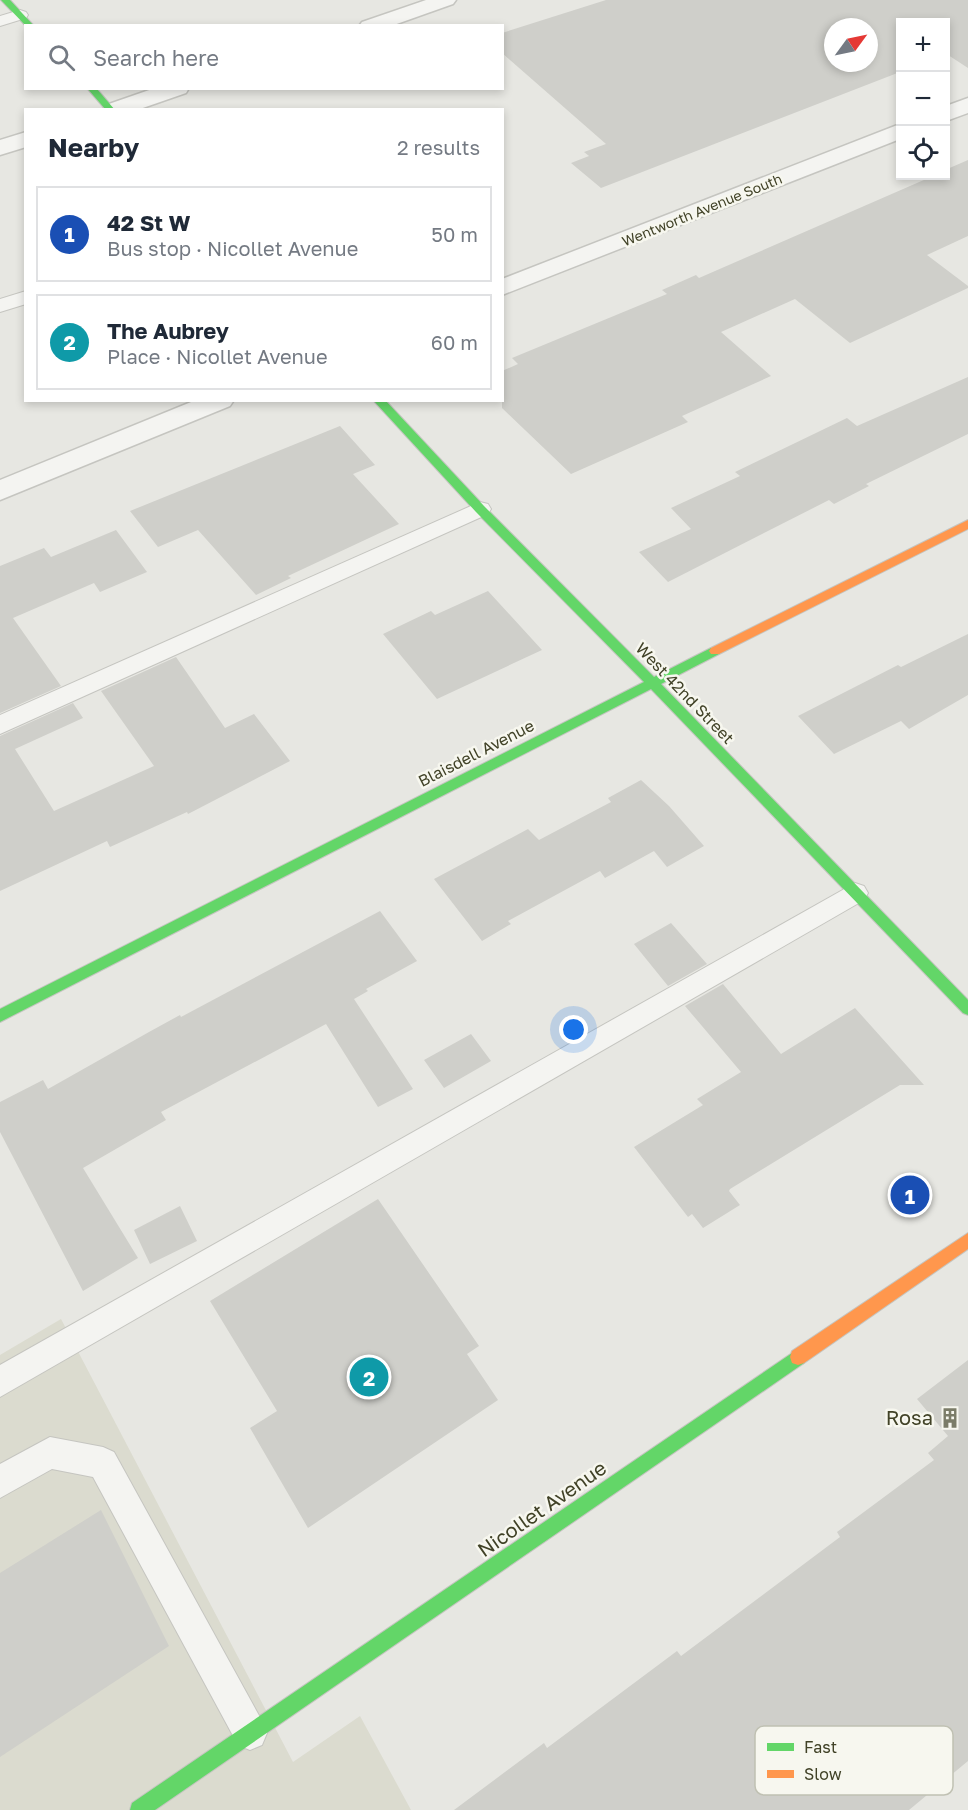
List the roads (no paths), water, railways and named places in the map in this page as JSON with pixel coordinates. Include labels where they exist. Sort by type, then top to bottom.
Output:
[{"type":"street","points":[[5,0],[25,20]]},
{"type":"street","points":[[375,24],[446,0]]},
{"type":"street","points":[[93,90],[111,108]]},
{"type":"street","points":[[119,108],[172,90]]},
{"type":"street","points":[[950,112],[968,105]]},
{"type":"street","name":"Wentworth Avenue South","points":[[504,287],[896,133]]},
{"type":"street","points":[[0,148],[24,140]]},
{"type":"street","points":[[0,491],[216,402]]},
{"type":"street","name":"West 42nd Street","points":[[380,402],[480,509],[652,682],[968,1009]]},
{"type":"street","name":"Blaisdell Avenue","points":[[0,1016],[652,682],[968,524]]},
{"type":"street","name":"Nicollet Avenue","points":[[139,1810],[968,1240]]},
{"type":"lane","points":[[0,21],[25,20]]},
{"type":"lane","points":[[0,306],[24,298]]},
{"type":"lane","points":[[0,725],[480,509]]},
{"type":"lane","points":[[0,1382],[855,893]]},
{"type":"lane","points":[[0,1482],[50,1453],[103,1463],[250,1733]]},
{"type":"place","name":"42 St W","points":[[910,1195]]},
{"type":"place","name":"The Aubrey","points":[[369,1377]]},
{"type":"place","name":"Rosa","points":[[950,1418]]}]
